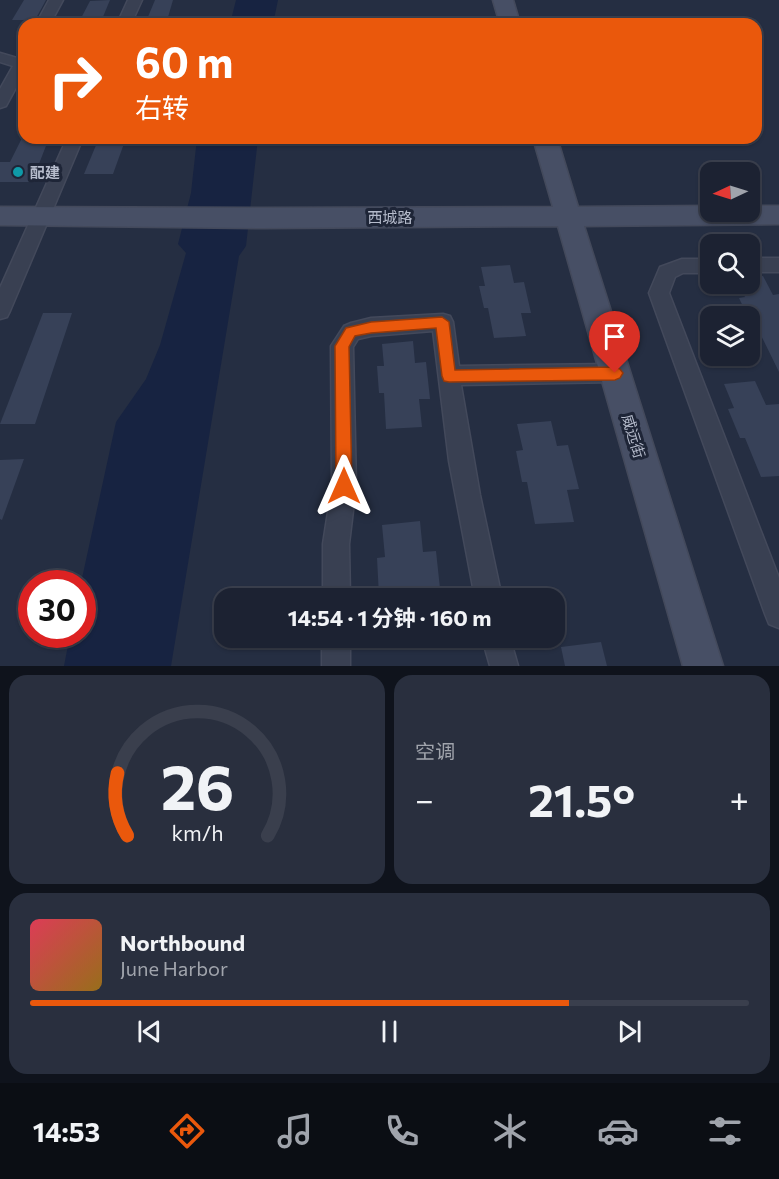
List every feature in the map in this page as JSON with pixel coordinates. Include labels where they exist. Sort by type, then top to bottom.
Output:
[{"type":"street","points":[[46,18],[56,0]]},
{"type":"street","points":[[127,18],[135,0]]},
{"type":"street","points":[[503,0],[508,18]]},
{"type":"street","points":[[0,57],[18,62]]},
{"type":"street","points":[[0,103],[18,72]]},
{"type":"street","points":[[0,311],[72,144]]},
{"type":"street","name":"威远街","points":[[547,144],[703,666]]},
{"type":"street","name":"西城路","points":[[0,216],[264,218],[779,214]]},
{"type":"street","points":[[760,265],[779,265]]},
{"type":"street","points":[[700,266],[682,266],[667,272],[659,293],[779,614]]},
{"type":"street","points":[[336,588],[336,544],[344,486],[342,346],[351,332],[371,327],[442,322],[472,524],[486,588]]},
{"type":"street","points":[[449,376],[615,373]]},
{"type":"street","points":[[336,648],[336,666]]},
{"type":"street","points":[[499,648],[504,666]]},
{"type":"water","points":[[236,0],[278,0],[274,18],[232,18]]},
{"type":"water","points":[[196,144],[257,144],[246,246],[239,256],[171,666],[64,666],[67,648],[96,648],[96,570],[84,570],[116,422],[146,379],[160,345],[186,253],[178,244],[191,193]]},
{"type":"building","points":[[24,0],[46,0],[36,18],[12,20]]},
{"type":"building","points":[[110,0],[102,18],[81,18],[90,1]]},
{"type":"building","points":[[155,0],[173,0],[168,18],[148,18]]},
{"type":"building","points":[[19,144],[47,144],[32,182],[0,182],[0,162],[10,162]]},
{"type":"building","points":[[96,144],[124,144],[113,174],[84,174]]},
{"type":"building","points":[[510,265],[514,283],[524,282],[531,313],[521,313],[526,336],[494,338],[488,308],[484,308],[479,286],[485,286],[481,267]]},
{"type":"building","points":[[760,276],[763,276],[773,295],[779,294],[779,372],[760,333],[760,306],[743,306],[739,298],[745,297],[743,294],[760,294]]},
{"type":"building","points":[[43,313],[72,313],[35,424],[0,424]]},
{"type":"building","points":[[413,341],[415,363],[426,362],[430,399],[419,399],[422,427],[386,429],[384,393],[379,393],[377,366],[384,366],[382,344]]},
{"type":"building","points":[[755,381],[766,405],[779,404],[779,476],[761,477],[745,438],[740,438],[728,409],[734,408],[724,384]]},
{"type":"building","points":[[551,421],[557,446],[568,445],[579,489],[567,490],[574,522],[535,524],[527,482],[522,482],[516,451],[523,450],[517,424]]},
{"type":"building","points":[[24,459],[2,520],[0,519],[0,460]]},
{"type":"building","points":[[420,521],[423,552],[436,551],[440,588],[379,588],[377,558],[385,557],[382,525]]},
{"type":"building","points":[[601,642],[607,666],[565,666],[561,648]]},
{"type":"place","name":"配建","points":[[18,172]]},
{"type":"route","points":[[344,486],[342,346],[351,332],[371,327],[442,322],[449,376],[615,373]]}]
